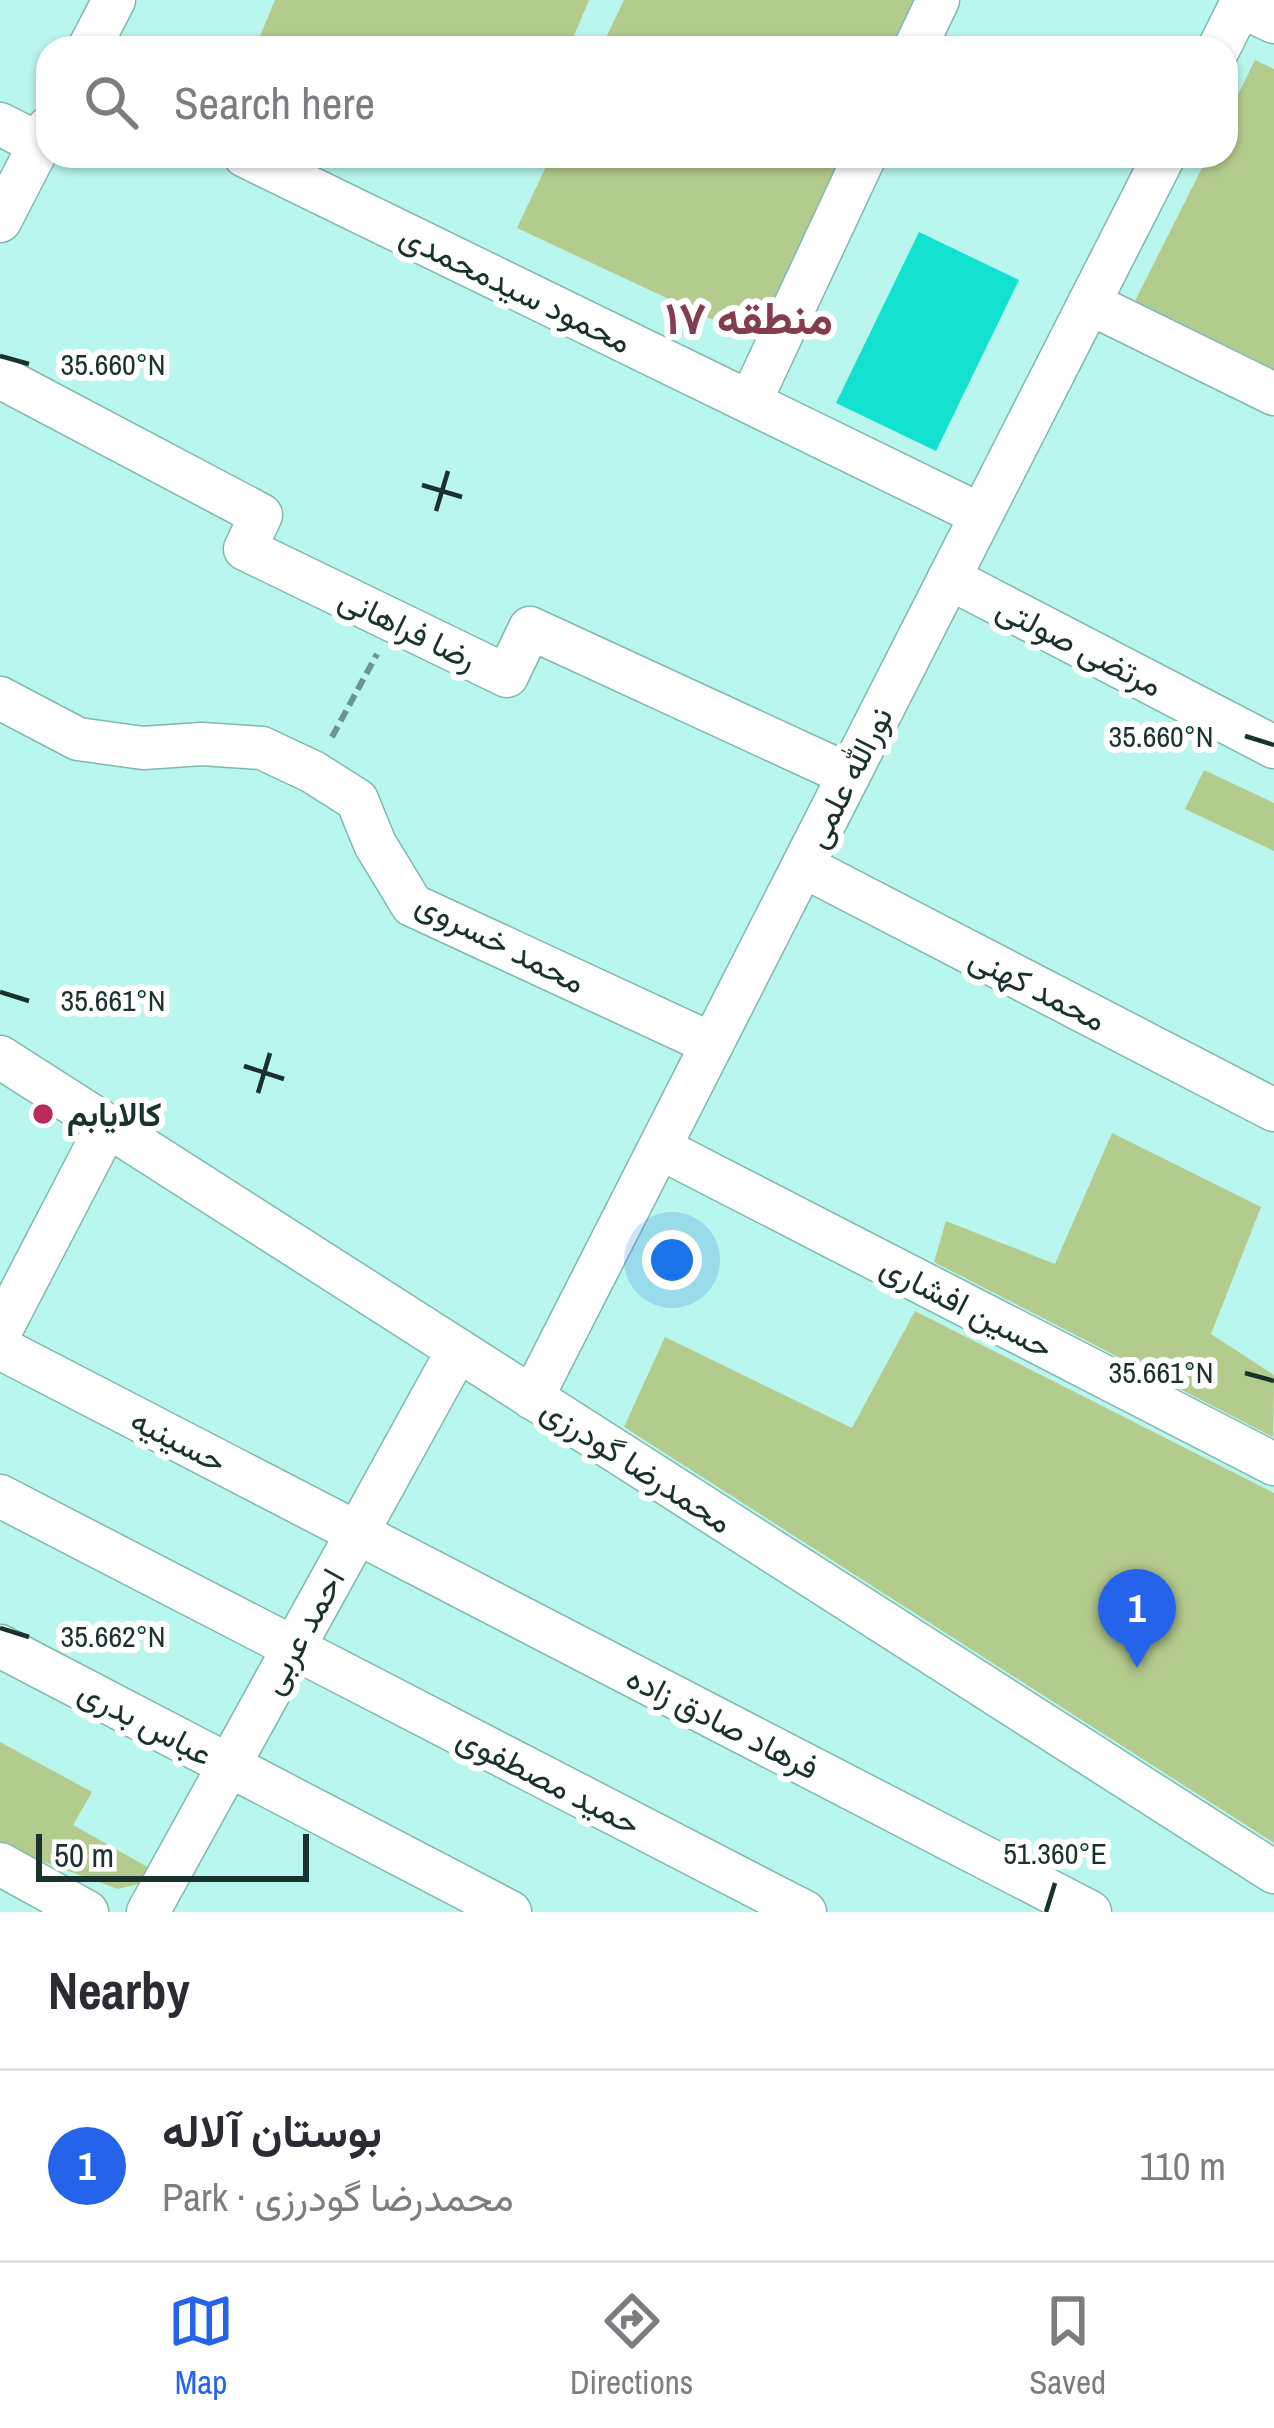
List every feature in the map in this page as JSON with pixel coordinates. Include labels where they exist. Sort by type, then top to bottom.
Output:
[{"type":"street","points":[[95,36],[114,0]]},
{"type":"street","points":[[921,36],[938,0]]},
{"type":"street","points":[[1229,36],[1253,9]]},
{"type":"street","points":[[0,124],[36,134]]},
{"type":"street","points":[[0,221],[36,151]]},
{"type":"street","name":"محمود سیدمحمدی","points":[[270,168],[981,515]]},
{"type":"street","points":[[750,402],[859,168]]},
{"type":"street","name":"نورالله علمی","points":[[532,1398],[1158,168]]},
{"type":"street","points":[[1089,303],[1274,394]]},
{"type":"street","name":"رضا فراهانی","points":[[0,377],[261,515],[245,549],[507,676],[530,628],[849,776]]},
{"type":"street","name":"مرتضی صولتی","points":[[949,578],[1274,747]]},
{"type":"street","name":"محمد خسروی","points":[[0,698],[78,740],[142,748],[202,744],[262,748],[313,772],[357,800],[375,844],[412,905],[712,1044]]},
{"type":"street","name":"محمد کهنی","points":[[803,866],[1274,1110]]},
{"type":"street","name":"محمدرضا گودرزی","points":[[0,1057],[1274,1872]]},
{"type":"street","points":[[0,1332],[107,1126]]},
{"type":"street","name":"حسین افشاری","points":[[660,1148],[1274,1463]]},
{"type":"street","name":"حسینیه","points":[[0,1348],[357,1532]]},
{"type":"street","name":"احمد عربی","points":[[148,1912],[458,1350]]},
{"type":"street","name":"حمید مصطفوی","points":[[0,1496],[806,1912]]},
{"type":"street","name":"فرهاد صادق زاده","points":[[357,1532],[1090,1912]]},
{"type":"street","name":"عباس بدری","points":[[0,1646],[510,1912]]},
{"type":"street","points":[[0,1864],[87,1912]]},
{"type":"path","points":[[313,772],[395,621]]},
{"type":"green space","points":[[275,0],[589,0],[574,36],[260,36]]},
{"type":"green space","points":[[624,0],[926,0],[910,36],[607,36]]},
{"type":"green space","points":[[1255,60],[1274,69],[1274,370],[1135,301],[1202,168],[1238,168],[1238,95]]},
{"type":"green space","points":[[545,168],[847,168],[765,344],[517,228]]},
{"type":"green space","points":[[1204,770],[1274,803],[1274,851],[1185,809]]},
{"type":"green space","points":[[1112,1133],[1261,1207],[1211,1334],[1274,1375],[1273,1437],[934,1262],[946,1221],[1055,1264]]},
{"type":"green space","points":[[915,1311],[1274,1493],[1274,1843],[624,1427],[665,1337],[852,1428]]},
{"type":"green space","points":[[0,1742],[92,1792],[73,1825],[151,1869],[142,1883],[118,1889],[0,1846]]},
{"type":"water","points":[[919,232],[1019,280],[936,451],[836,403]]},
{"type":"place","name":"کالایابم","points":[[43,1114]]},
{"type":"place","name":"بوستان آلاله","points":[[1137,1668]]},
{"type":"district","name":"منطقه ۱۷","points":[[749,317]]}]
